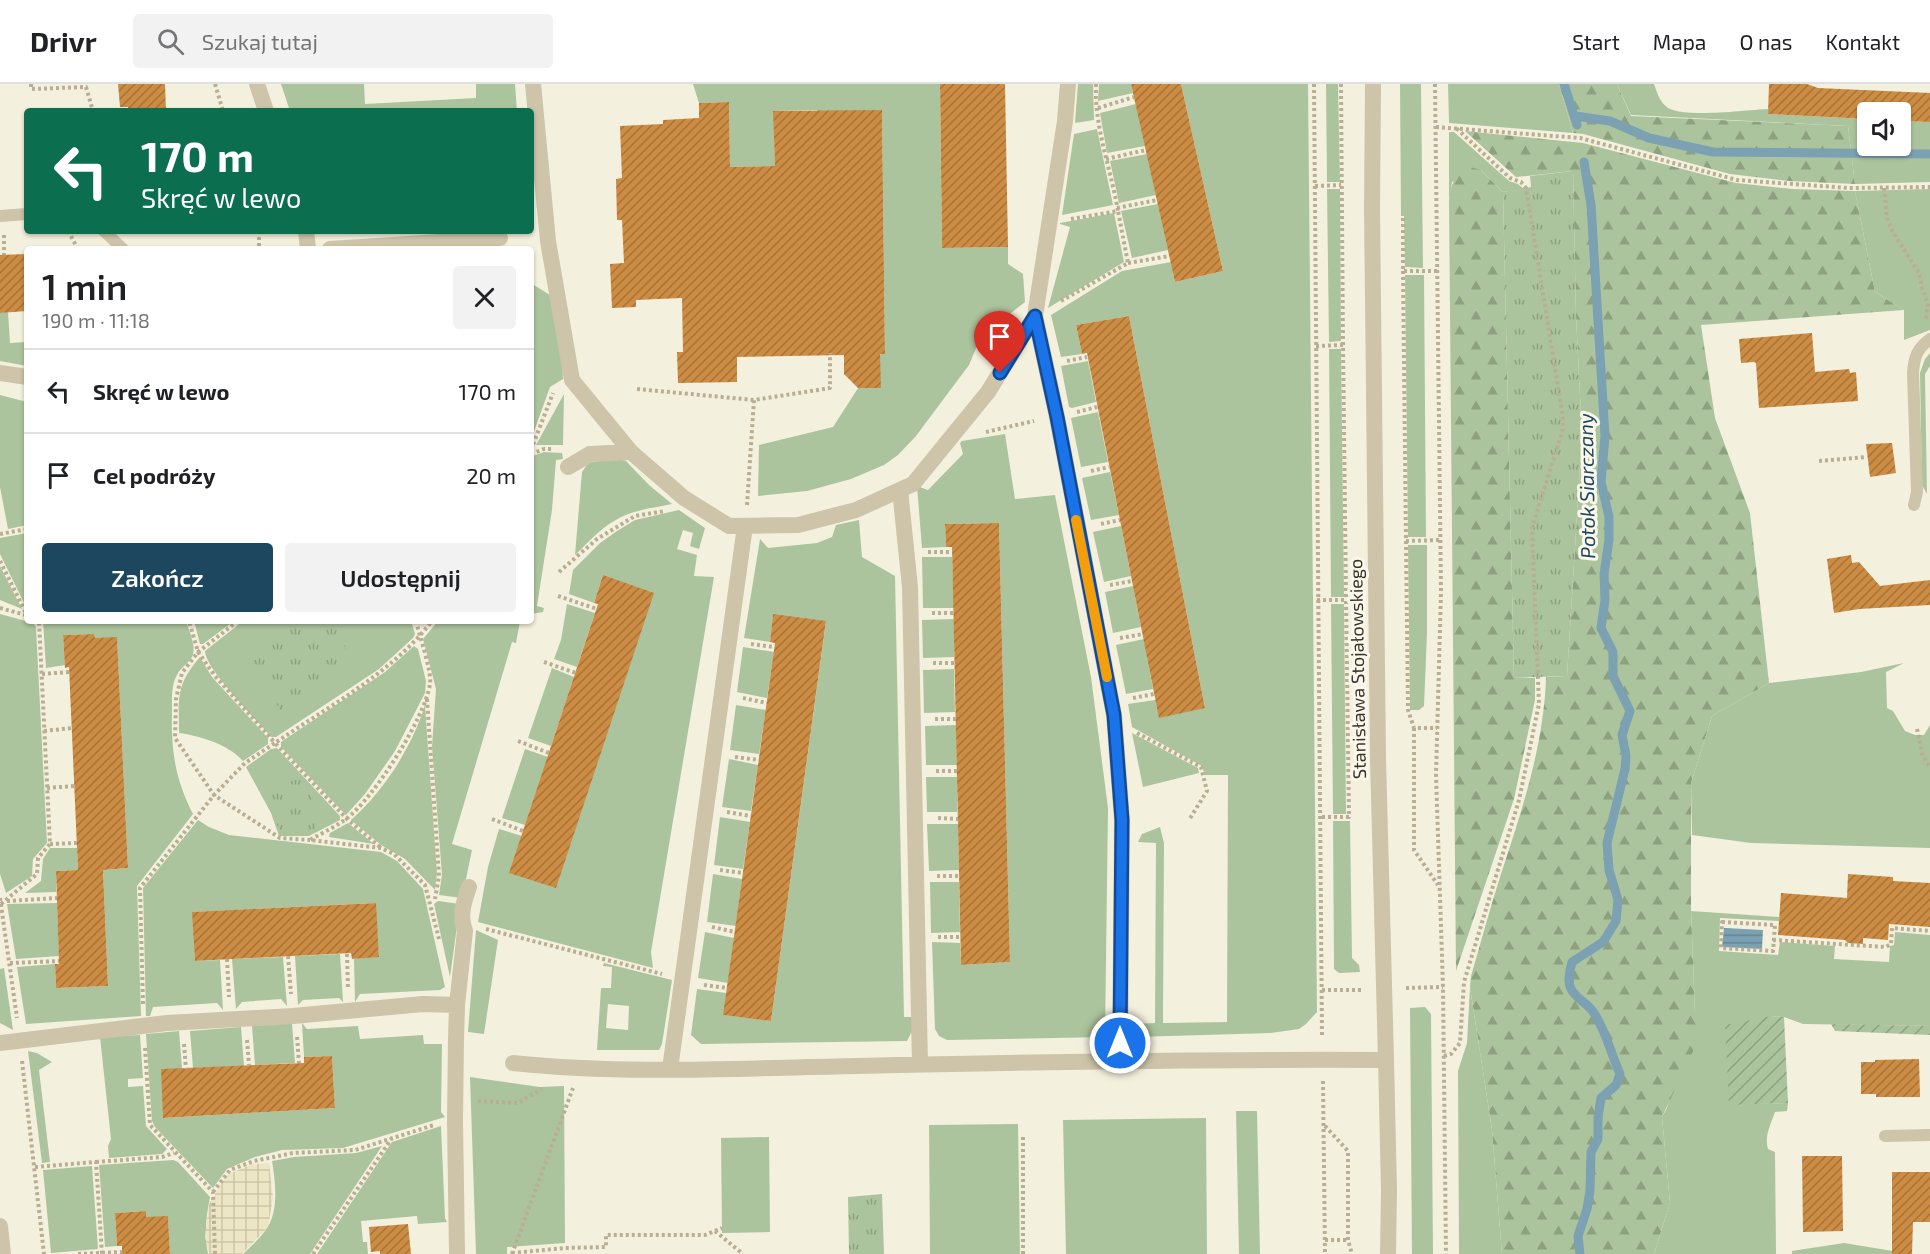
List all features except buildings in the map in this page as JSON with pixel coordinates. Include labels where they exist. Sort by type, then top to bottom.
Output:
[{"type":"street","points":[[257,84],[265,108]]},
{"type":"street","points":[[533,84],[548,241],[572,380],[631,452],[684,498],[729,526],[798,525],[856,510],[913,484],[988,392],[1035,316]]},
{"type":"street","points":[[1068,84],[1065,121],[1035,316],[1057,417],[1114,715],[1122,820],[1120,1061]]},
{"type":"street","name":"Stanisława Stojałowskiego","points":[[1373,84],[1372,209],[1378,759],[1386,1060],[1388,1254]]},
{"type":"street","points":[[376,246],[500,238]]},
{"type":"street","points":[[0,373],[24,377]]},
{"type":"street","points":[[568,467],[590,454],[631,452]]},
{"type":"street","points":[[900,490],[910,587],[920,1064]]},
{"type":"street","points":[[670,1069],[688,981],[745,526]]},
{"type":"street","points":[[457,1254],[455,1120],[457,1005],[465,931],[462,923],[463,903],[469,887]]},
{"type":"street","points":[[0,1043],[144,1026],[423,1004],[457,1005]]},
{"type":"street","points":[[513,1063],[580,1068],[670,1069],[1120,1061],[1386,1060]]},
{"type":"street","points":[[0,1226],[3,1254]]},
{"type":"lane","points":[[0,216],[24,214]]},
{"type":"lane","points":[[107,234],[120,246]]},
{"type":"lane","points":[[1914,505],[1917,492],[1914,358],[1920,346],[1930,339]]},
{"type":"lane","points":[[1885,1136],[1930,1135]]},
{"type":"path","points":[[31,84],[31,89],[86,87],[92,108]]},
{"type":"path","points":[[215,84],[222,108]]},
{"type":"path","points":[[1096,84],[1106,159],[1128,262]]},
{"type":"path","points":[[1314,84],[1322,1045]]},
{"type":"path","points":[[1320,817],[1349,817],[1341,84]]},
{"type":"path","points":[[1435,84],[1441,591],[1436,776],[1443,987],[1446,1254]]},
{"type":"path","points":[[1098,108],[1134,98]]},
{"type":"path","points":[[1436,127],[1580,138],[1737,180],[1793,185],[1930,187]]},
{"type":"path","points":[[1444,1056],[1451,1054],[1460,1043],[1464,982],[1519,800],[1539,704],[1532,528],[1563,429],[1527,188],[1521,182],[1510,178],[1456,128]]},
{"type":"path","points":[[1106,159],[1146,150]]},
{"type":"path","points":[[1315,186],[1341,185]]},
{"type":"path","points":[[1884,188],[1887,217],[1891,229],[1919,273],[1928,303],[1926,324]]},
{"type":"path","points":[[1050,223],[1157,201]]},
{"type":"path","points":[[1403,218],[1408,711],[1414,728],[1414,850],[1439,887]]},
{"type":"path","points":[[4,231],[4,255]]},
{"type":"path","points":[[1035,316],[1128,262],[1169,256]]},
{"type":"path","points":[[1403,271],[1438,271]]},
{"type":"path","points":[[1316,346],[1343,345]]},
{"type":"path","points":[[638,389],[754,400],[830,388],[830,353]]},
{"type":"path","points":[[1058,362],[1087,357]]},
{"type":"path","points":[[534,444],[553,393],[562,391]]},
{"type":"path","points":[[745,526],[754,400]]},
{"type":"path","points":[[1068,414],[1097,406]]},
{"type":"path","points":[[994,431],[1012,427]]},
{"type":"path","points":[[534,451],[544,449]]},
{"type":"path","points":[[1819,461],[1866,457]]},
{"type":"path","points":[[1089,471],[1109,467]]},
{"type":"path","points":[[559,572],[597,539],[635,516],[675,509],[684,498]]},
{"type":"path","points":[[1099,525],[1120,520]]},
{"type":"path","points":[[0,534],[24,530]]},
{"type":"path","points":[[1406,541],[1440,540]]},
{"type":"path","points":[[919,552],[952,552]]},
{"type":"path","points":[[0,561],[24,609]]},
{"type":"path","points":[[1100,587],[1132,581]]},
{"type":"path","points":[[558,596],[597,609]]},
{"type":"path","points":[[1317,600],[1346,600]]},
{"type":"path","points":[[0,608],[24,614]]},
{"type":"path","points":[[930,613],[953,613]]},
{"type":"path","points":[[1,904],[37,874],[38,858],[50,844],[39,624]]},
{"type":"path","points":[[190,624],[198,652],[215,676],[275,743],[346,819],[381,848],[394,854],[425,885],[430,897],[437,899],[439,876],[427,697],[430,681],[417,624]]},
{"type":"path","points":[[234,624],[198,652],[182,673],[176,699],[175,738],[214,795],[280,838],[381,848]]},
{"type":"path","points":[[213,1192],[150,1125],[144,1026],[140,888],[214,795],[245,763],[383,669],[420,637],[430,624]]},
{"type":"path","points":[[1111,640],[1143,634]]},
{"type":"path","points":[[741,642],[774,647]]},
{"type":"path","points":[[544,662],[576,673]]},
{"type":"path","points":[[932,663],[955,663]]},
{"type":"path","points":[[42,674],[69,672]]},
{"type":"path","points":[[1123,700],[1154,694]]},
{"type":"path","points":[[310,840],[346,819],[380,780],[411,730],[427,697]]},
{"type":"path","points":[[734,697],[767,703]]},
{"type":"path","points":[[933,719],[956,719]]},
{"type":"path","points":[[44,731],[72,728]]},
{"type":"path","points":[[1414,728],[1437,728]]},
{"type":"path","points":[[1128,729],[1201,768],[1207,791],[1189,820]]},
{"type":"path","points":[[1917,729],[1923,757],[1930,767]]},
{"type":"path","points":[[518,741],[549,753]]},
{"type":"path","points":[[726,755],[759,760]]},
{"type":"path","points":[[934,771],[957,771]]},
{"type":"path","points":[[47,788],[74,786]]},
{"type":"path","points":[[717,811],[751,816]]},
{"type":"path","points":[[936,818],[958,819]]},
{"type":"path","points":[[492,819],[523,831]]},
{"type":"path","points":[[50,844],[77,843]]},
{"type":"path","points":[[710,868],[743,873]]},
{"type":"path","points":[[928,876],[959,876]]},
{"type":"path","points":[[0,898],[20,1041],[44,1254]]},
{"type":"path","points":[[6,901],[57,898]]},
{"type":"path","points":[[1722,922],[1774,925],[1773,940],[1773,951],[1721,948],[1722,922]]},
{"type":"path","points":[[702,926],[735,932]]},
{"type":"path","points":[[1773,940],[1886,947],[1891,944],[1892,928],[1930,932]]},
{"type":"path","points":[[498,932],[688,981],[727,988]]},
{"type":"path","points":[[929,937],[960,937]]},
{"type":"path","points":[[347,954],[348,986]]},
{"type":"path","points":[[288,956],[291,991]]},
{"type":"path","points":[[227,959],[229,995]]},
{"type":"path","points":[[10,963],[59,961]]},
{"type":"path","points":[[1410,988],[1443,987]]},
{"type":"path","points":[[1322,990],[1362,990]]},
{"type":"path","points":[[580,1068],[512,1254],[566,1248],[606,1247],[606,1235],[705,1236],[722,1228]]},
{"type":"path","points":[[1322,1072],[1325,1254]]},
{"type":"path","points":[[456,1100],[517,1103],[544,1088]]},
{"type":"path","points":[[214,1254],[213,1192],[230,1170],[254,1161],[293,1153],[355,1150],[444,1121],[455,1120]]},
{"type":"path","points":[[1324,1125],[1348,1151],[1348,1240],[1352,1254]]},
{"type":"path","points":[[1023,1137],[1023,1254]]},
{"type":"path","points":[[313,1254],[392,1138]]},
{"type":"path","points":[[34,1167],[162,1157],[174,1153]]},
{"type":"path","points":[[96,1162],[102,1253]]},
{"type":"path","points":[[715,1231],[743,1254]]},
{"type":"path","points":[[1325,1240],[1348,1240]]},
{"type":"path","points":[[78,1254],[122,1252]]},
{"type":"green space","points":[[281,84],[364,84],[365,104],[476,98],[476,84],[515,84],[517,108],[289,108]]},
{"type":"green space","points":[[693,84],[940,84],[942,248],[1008,247],[1008,264],[1023,274],[1025,302],[1011,313],[1010,323],[990,315],[969,365],[916,436],[898,455],[884,465],[851,479],[807,491],[758,496],[759,445],[833,427],[880,354],[885,353],[882,110],[818,167],[817,110],[774,111],[775,166],[730,167],[729,102],[699,103]]},
{"type":"green space","points":[[1078,84],[1093,84],[1094,120],[1075,123]]},
{"type":"green space","points":[[1099,84],[1131,84],[1133,93],[1098,101]]},
{"type":"green space","points":[[1181,84],[1308,84],[1317,1012],[1299,1029],[1271,1033],[1136,1037],[1134,1035],[1135,1024],[1155,1023],[1156,843],[1138,842],[1142,834],[1160,827],[1164,843],[1163,1023],[1227,1022],[1228,775],[1205,775],[1202,766],[1132,727],[1128,704],[1155,700],[1205,708],[1129,316],[1076,325],[1082,354],[1061,357],[1051,315],[1122,271],[1171,262],[1175,282],[1223,271]]},
{"type":"green space","points":[[1326,84],[1338,84],[1340,182],[1327,182]]},
{"type":"green space","points":[[1400,84],[1421,84],[1423,268],[1405,267],[1404,216],[1401,216]]},
{"type":"green space","points":[[1448,84],[1559,84],[1573,133],[1449,123]]},
{"type":"green space","points":[[1559,84],[1617,84],[1631,116],[1848,126],[1855,184],[1789,181],[1730,174],[1573,133]]},
{"type":"green space","points":[[1617,84],[1654,84],[1659,97],[1668,108],[1688,113],[1768,109],[1768,114],[1857,118],[1857,156],[1911,156],[1911,121],[1930,122],[1930,182],[1855,184],[1848,126],[1631,115]]},
{"type":"green space","points":[[1136,104],[1145,146],[1107,153],[1100,113]]},
{"type":"green space","points":[[1097,129],[1113,205],[1062,215],[1074,134]]},
{"type":"green space","points":[[1465,131],[1583,143],[1736,183],[1793,189],[1855,191],[1875,292],[1904,310],[1701,325],[1715,418],[1750,513],[1769,683],[1712,716],[1691,783],[1691,911],[1695,1013],[1705,1026],[1662,1117],[1670,1203],[1654,1254],[1502,1254],[1492,1130],[1470,987],[1471,976],[1531,777],[1541,727],[1546,677],[1567,676],[1582,435],[1576,316],[1573,171],[1516,177]]},
{"type":"green space","points":[[1449,132],[1454,132],[1509,181],[1524,189],[1503,192],[1481,170],[1452,182],[1449,202]]},
{"type":"green space","points":[[1147,154],[1156,195],[1119,203],[1110,161]]},
{"type":"green space","points":[[1470,167],[1481,170],[1503,192],[1514,678],[1535,678],[1535,700],[1514,799],[1456,971],[1449,202],[1454,181]]},
{"type":"green space","points":[[1573,171],[1576,316],[1582,435],[1567,676],[1514,678],[1503,192],[1531,187],[1530,176]]},
{"type":"green space","points":[[1327,189],[1340,189],[1341,341],[1329,342]]},
{"type":"green space","points":[[1930,189],[1930,330],[1904,340],[1904,310],[1875,292],[1855,191]]},
{"type":"green space","points":[[1158,204],[1168,250],[1132,258],[1121,211]]},
{"type":"green space","points":[[1114,213],[1124,262],[1048,308],[1070,227],[1060,223]]},
{"type":"green space","points":[[1405,275],[1424,275],[1426,537],[1408,537]]},
{"type":"green space","points":[[534,285],[553,297],[561,341],[563,379],[550,387],[534,432]]},
{"type":"green space","points":[[8,312],[10,343],[24,342],[24,365],[0,361],[0,313]]},
{"type":"green space","points":[[1329,349],[1341,349],[1344,597],[1331,597]]},
{"type":"green space","points":[[1930,353],[1930,366],[1925,374],[1927,494],[1922,485],[1920,373]]},
{"type":"green space","points":[[1088,361],[1096,402],[1069,407],[1061,366]]},
{"type":"green space","points":[[564,394],[563,445],[536,445]]},
{"type":"green space","points":[[0,395],[24,401],[24,526],[8,529],[0,487]]},
{"type":"green space","points":[[1098,412],[1108,462],[1081,467],[1071,418]]},
{"type":"green space","points":[[1005,434],[1015,499],[1055,495],[1091,677],[1108,808],[1105,1037],[947,1040],[939,1036],[935,1029],[932,942],[960,943],[961,965],[1010,962],[999,523],[945,524],[946,547],[922,548],[917,486],[928,490],[963,454],[960,443],[962,441]]},
{"type":"green space","points":[[544,452],[562,453],[563,459],[556,460],[552,510],[537,606],[544,608],[543,612],[534,614],[534,456]]},
{"type":"green space","points":[[615,458],[626,461],[649,485],[672,504],[629,514],[610,523],[575,555],[582,472],[588,463]]},
{"type":"green space","points":[[1110,472],[1119,515],[1091,520],[1082,478]]},
{"type":"green space","points":[[679,510],[705,528],[699,549],[690,546],[693,533],[683,530],[677,549],[697,555],[694,576],[714,577],[651,952],[653,968],[478,922],[488,867],[499,829],[522,836],[555,887],[603,575],[594,603],[569,594],[573,570],[600,543],[635,520]]},
{"type":"green space","points":[[859,520],[862,557],[895,576],[904,1017],[912,1017],[912,1031],[907,1041],[701,1044],[691,1035],[697,989],[726,993],[724,1015],[771,1021],[826,622],[773,615],[770,642],[744,638],[760,539],[768,548],[817,543],[832,537],[836,525]]},
{"type":"green space","points":[[1121,526],[1131,576],[1104,582],[1093,532]]},
{"type":"green space","points":[[24,534],[24,603],[0,554],[0,538]]},
{"type":"green space","points":[[1408,545],[1427,545],[1424,706],[1419,710],[1410,710]]},
{"type":"green space","points":[[922,557],[952,557],[954,608],[923,608]]},
{"type":"green space","points":[[0,566],[22,609],[0,600]]},
{"type":"green space","points":[[1133,586],[1141,627],[1113,633],[1105,592]]},
{"type":"green space","points":[[567,604],[595,613],[577,667],[554,659],[561,640]]},
{"type":"green space","points":[[1331,604],[1344,604],[1346,814],[1333,814]]},
{"type":"green space","points":[[0,614],[24,621],[24,624],[34,624],[36,627],[47,843],[33,859],[32,876],[6,893],[0,874]]},
{"type":"green space","points":[[954,619],[954,657],[923,658],[922,620]]},
{"type":"green space","points":[[43,624],[187,624],[192,639],[194,649],[192,657],[178,673],[174,683],[172,725],[173,752],[178,777],[193,814],[137,886],[141,1016],[26,1024],[17,967],[55,964],[56,988],[108,986],[103,870],[128,868],[117,638],[95,638],[94,634],[63,635],[65,665],[46,668]]},
{"type":"green space","points":[[195,624],[230,624],[203,644],[200,644]]},
{"type":"green space","points":[[239,624],[412,624],[415,634],[379,669],[276,737],[271,737],[222,682],[213,670],[205,651]]},
{"type":"green space","points":[[295,624],[342,624],[349,669],[284,715],[242,655]]},
{"type":"green space","points":[[436,624],[519,624],[516,643],[512,642],[452,844],[472,850],[462,898],[439,895],[442,875],[432,746],[436,689],[423,639]]},
{"type":"green space","points":[[1144,639],[1153,689],[1126,694],[1116,645]]},
{"type":"green space","points":[[414,646],[418,649],[426,681],[425,693],[395,751],[365,794],[346,815],[281,747],[281,742],[385,672]]},
{"type":"green space","points":[[743,647],[774,652],[767,698],[737,692]]},
{"type":"green space","points":[[200,657],[212,677],[268,738],[268,744],[243,761],[230,750],[213,742],[179,733],[179,701],[182,685]]},
{"type":"green space","points":[[1904,663],[1886,672],[1887,708],[1893,711],[1905,731],[1915,735],[1924,735],[1930,725],[1930,848],[1751,843],[1692,835],[1691,783],[1712,716],[1769,683],[1861,672]]},
{"type":"green space","points":[[552,668],[574,677],[551,746],[528,738]]},
{"type":"green space","points":[[954,669],[955,712],[924,713],[923,670]]},
{"type":"green space","points":[[425,705],[437,873],[435,890],[405,859],[381,845],[351,820],[375,796],[396,767],[413,737]]},
{"type":"green space","points":[[736,705],[766,710],[759,754],[730,750]]},
{"type":"green space","points":[[956,725],[957,765],[926,765],[925,726]]},
{"type":"green space","points":[[1132,733],[1198,768],[1199,773],[1143,787]]},
{"type":"green space","points":[[277,748],[340,816],[340,820],[309,836],[279,836],[271,813],[246,767],[271,749]]},
{"type":"green space","points":[[525,749],[548,757],[525,825],[502,818]]},
{"type":"green space","points":[[729,759],[758,765],[751,811],[722,807]]},
{"type":"green space","points":[[926,777],[957,777],[957,812],[927,812]]},
{"type":"green space","points":[[300,779],[312,792],[316,829],[281,833],[260,788]]},
{"type":"green space","points":[[720,817],[750,822],[743,869],[714,865]]},
{"type":"green space","points":[[198,820],[229,835],[381,852],[397,861],[423,889],[445,987],[440,990],[360,994],[355,1002],[354,959],[379,956],[375,903],[193,912],[195,961],[220,960],[223,1010],[217,1003],[153,1007],[150,1016],[146,1016],[143,888]]},
{"type":"green space","points":[[1333,821],[1350,821],[1352,958],[1359,965],[1360,972],[1339,973],[1334,969]]},
{"type":"green space","points":[[348,823],[374,844],[329,837],[330,833]]},
{"type":"green space","points":[[927,824],[958,824],[959,870],[929,871]]},
{"type":"green space","points":[[50,848],[77,848],[78,870],[56,871],[56,892],[25,893],[41,881],[43,859]]},
{"type":"green space","points":[[713,874],[742,879],[736,926],[707,922]]},
{"type":"green space","points":[[930,882],[959,882],[960,932],[931,933]]},
{"type":"green space","points":[[438,901],[460,904],[450,977],[434,904]]},
{"type":"green space","points":[[57,903],[59,956],[16,959],[7,904]]},
{"type":"green space","points":[[1691,911],[1779,917],[1779,921],[1720,918],[1719,951],[1778,955],[1780,942],[1835,946],[1834,959],[1889,962],[1890,946],[1894,945],[1895,932],[1930,935],[1930,1026],[1803,1024],[1784,1017],[1772,1016],[1729,1104],[1788,1103],[1787,1111],[1775,1112],[1767,1139],[1768,1149],[1775,1152],[1776,1254],[1654,1254],[1670,1203],[1662,1117],[1667,1108],[1695,1013]]},
{"type":"green space","points":[[476,930],[498,940],[484,1034],[468,1032]]},
{"type":"green space","points":[[705,932],[734,938],[728,983],[698,978]]},
{"type":"green space","points":[[340,954],[343,1002],[339,998],[303,1000],[298,1005],[295,956]]},
{"type":"green space","points":[[283,957],[287,1006],[281,999],[242,1002],[236,1009],[232,959]]},
{"type":"green space","points":[[604,963],[672,980],[662,1044],[659,1050],[597,1050],[601,988],[611,988],[612,967],[603,966]],"holes":[[[608,1004],[629,1006],[628,1030],[606,1028]]]},
{"type":"green space","points":[[4,968],[13,1030],[0,1023],[0,969]]},
{"type":"green space","points":[[1470,987],[1492,1130],[1502,1254],[1459,1254],[1458,1071],[1467,1043]]},
{"type":"green space","points":[[1425,1007],[1431,1014],[1433,1254],[1412,1254],[1410,1008]]},
{"type":"green space","points":[[1772,1016],[1784,1017],[1788,1103],[1729,1105],[1725,1025]]},
{"type":"green space","points":[[292,1023],[295,1063],[255,1065],[252,1026]]},
{"type":"green space","points":[[302,1023],[307,1029],[358,1026],[360,1039],[423,1035],[424,1044],[442,1044],[441,1112],[445,1117],[343,1148],[282,1150],[255,1157],[227,1169],[213,1188],[155,1127],[152,1121],[146,1034],[179,1031],[182,1068],[164,1118],[335,1108],[332,1056],[304,1057]]},
{"type":"green space","points":[[1831,1024],[1930,1026],[1930,1035],[1835,1031]]},
{"type":"green space","points":[[241,1027],[244,1066],[193,1068],[190,1031]]},
{"type":"green space","points":[[140,1035],[143,1078],[128,1079],[128,1087],[143,1086],[146,1126],[167,1149],[162,1154],[109,1158],[108,1146],[111,1139],[100,1037]]},
{"type":"green space","points":[[28,1051],[37,1053],[52,1062],[39,1070],[50,1162],[42,1163]]},
{"type":"green space","points":[[470,1077],[540,1087],[564,1086],[565,1243],[507,1247],[507,1254],[476,1254]]},
{"type":"green space","points":[[1236,1111],[1257,1111],[1260,1254],[1239,1254]]},
{"type":"green space","points":[[1206,1118],[1207,1254],[1066,1254],[1063,1120]]},
{"type":"green space","points":[[1018,1124],[1020,1254],[930,1254],[929,1125]]},
{"type":"green space","points":[[441,1126],[447,1222],[418,1224],[417,1216],[361,1221],[363,1242],[367,1242],[368,1254],[317,1254],[392,1142]]},
{"type":"green space","points":[[769,1137],[770,1232],[722,1233],[721,1138]]},
{"type":"green space","points":[[382,1146],[310,1254],[243,1254],[263,1234],[274,1211],[272,1161],[294,1157],[356,1153]]},
{"type":"green space","points":[[173,1160],[178,1162],[210,1197],[206,1226],[208,1254],[170,1254],[168,1217],[146,1217],[145,1211],[115,1213],[117,1246],[105,1247],[99,1165]]},
{"type":"green space","points":[[92,1166],[98,1249],[51,1253],[43,1170]]},
{"type":"green space","points":[[882,1194],[884,1254],[849,1254],[848,1197]]},
{"type":"green space","points":[[1844,1243],[1906,1254],[1792,1254],[1792,1251]]},
{"type":"shaded area","points":[[269,1163],[273,1198],[268,1227],[242,1254],[209,1254],[205,1237],[209,1204],[227,1175],[252,1164]]},
{"type":"water","points":[[1724,928],[1763,930],[1762,949],[1722,947]]},
{"type":"waterway","name":"Potok Siarczany","points":[[1564,84],[1577,125]]},
{"type":"waterway","points":[[1575,116],[1610,121],[1649,138],[1713,152],[1930,154]]},
{"type":"waterway","name":"Potok Siarczany","points":[[1580,1254],[1578,1236],[1587,1209],[1591,1152],[1598,1139],[1601,1098],[1616,1085],[1620,1074],[1598,1020],[1592,1010],[1573,993],[1569,976],[1572,962],[1603,942],[1616,921],[1618,900],[1609,870],[1607,843],[1625,769],[1626,756],[1622,735],[1630,711],[1613,676],[1613,652],[1601,628],[1605,600],[1604,574],[1609,540],[1609,517],[1601,482],[1605,436],[1591,205],[1584,162]]},
{"type":"slow traffic","points":[[1076,520],[1107,677]]},
{"type":"route","points":[[1000,373],[1035,316],[1057,417],[1114,715],[1122,820],[1120,1043]]}]
